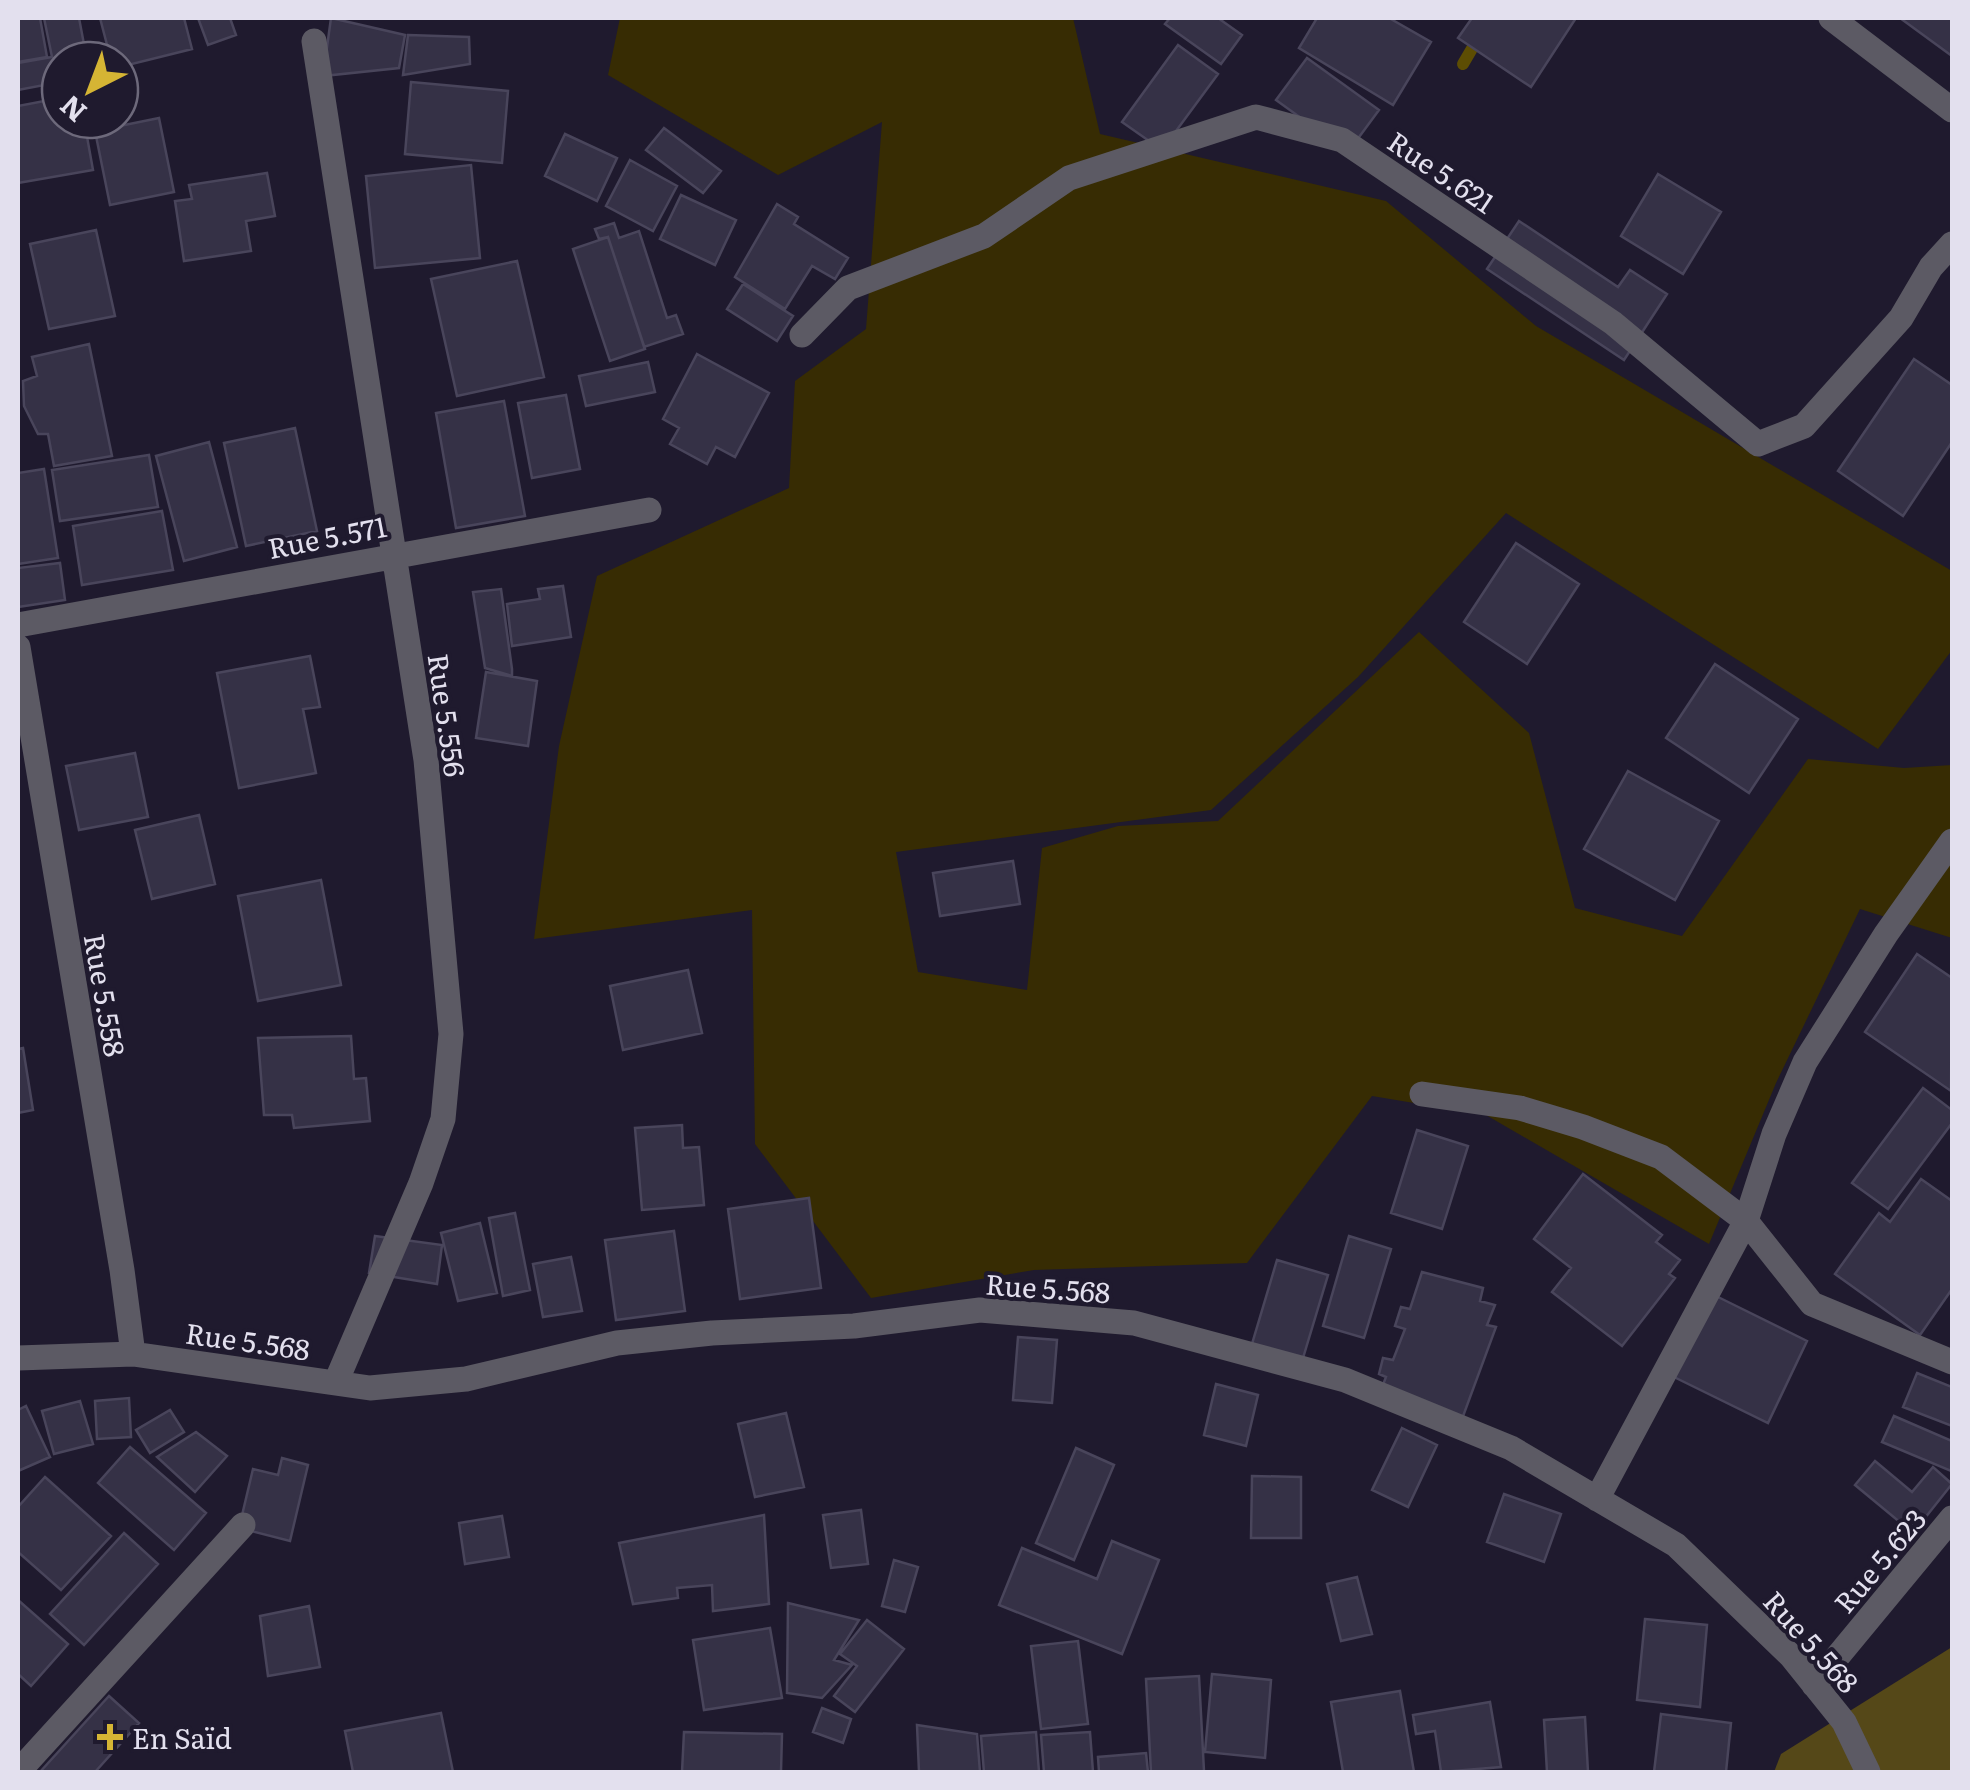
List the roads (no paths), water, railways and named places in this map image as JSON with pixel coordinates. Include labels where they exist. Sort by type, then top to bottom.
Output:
[{"type":"street","points":[[1831,18],[1952,110]]},
{"type":"street","name":"Rue 5.556","points":[[314,41],[426,760],[451,1034],[443,1118],[421,1183],[336,1382]]},
{"type":"street","name":"Rue 5.621","points":[[802,335],[848,288],[984,236],[1070,178],[1256,116],[1342,140],[1613,323],[1758,444],[1804,426],[1901,318],[1932,267],[1952,244]]},
{"type":"street","name":"Rue 5.571","points":[[18,625],[648,510]]},
{"type":"street","name":"Rue 5.558","points":[[18,647],[133,1354]]},
{"type":"street","points":[[1597,1499],[1746,1221],[1774,1134],[1805,1062],[1886,934],[1952,841]]},
{"type":"street","points":[[1422,1094],[1520,1108],[1661,1156],[1746,1221],[1812,1304],[1952,1362]]},
{"type":"street","name":"Rue 5.568","points":[[18,1358],[133,1354],[370,1388],[466,1378],[617,1343],[712,1333],[854,1326],[980,1310],[1134,1323],[1345,1380],[1510,1448],[1676,1546],[1791,1656],[1844,1722],[1868,1772]]},
{"type":"street","name":"Rue 5.623","points":[[1814,1685],[1952,1518]]},
{"type":"street","points":[[24,1770],[243,1525]]},
{"type":"waterway","points":[[1463,64],[1490,18]]},
{"type":"place","name":"En Saïd","points":[[110,1737]]}]
